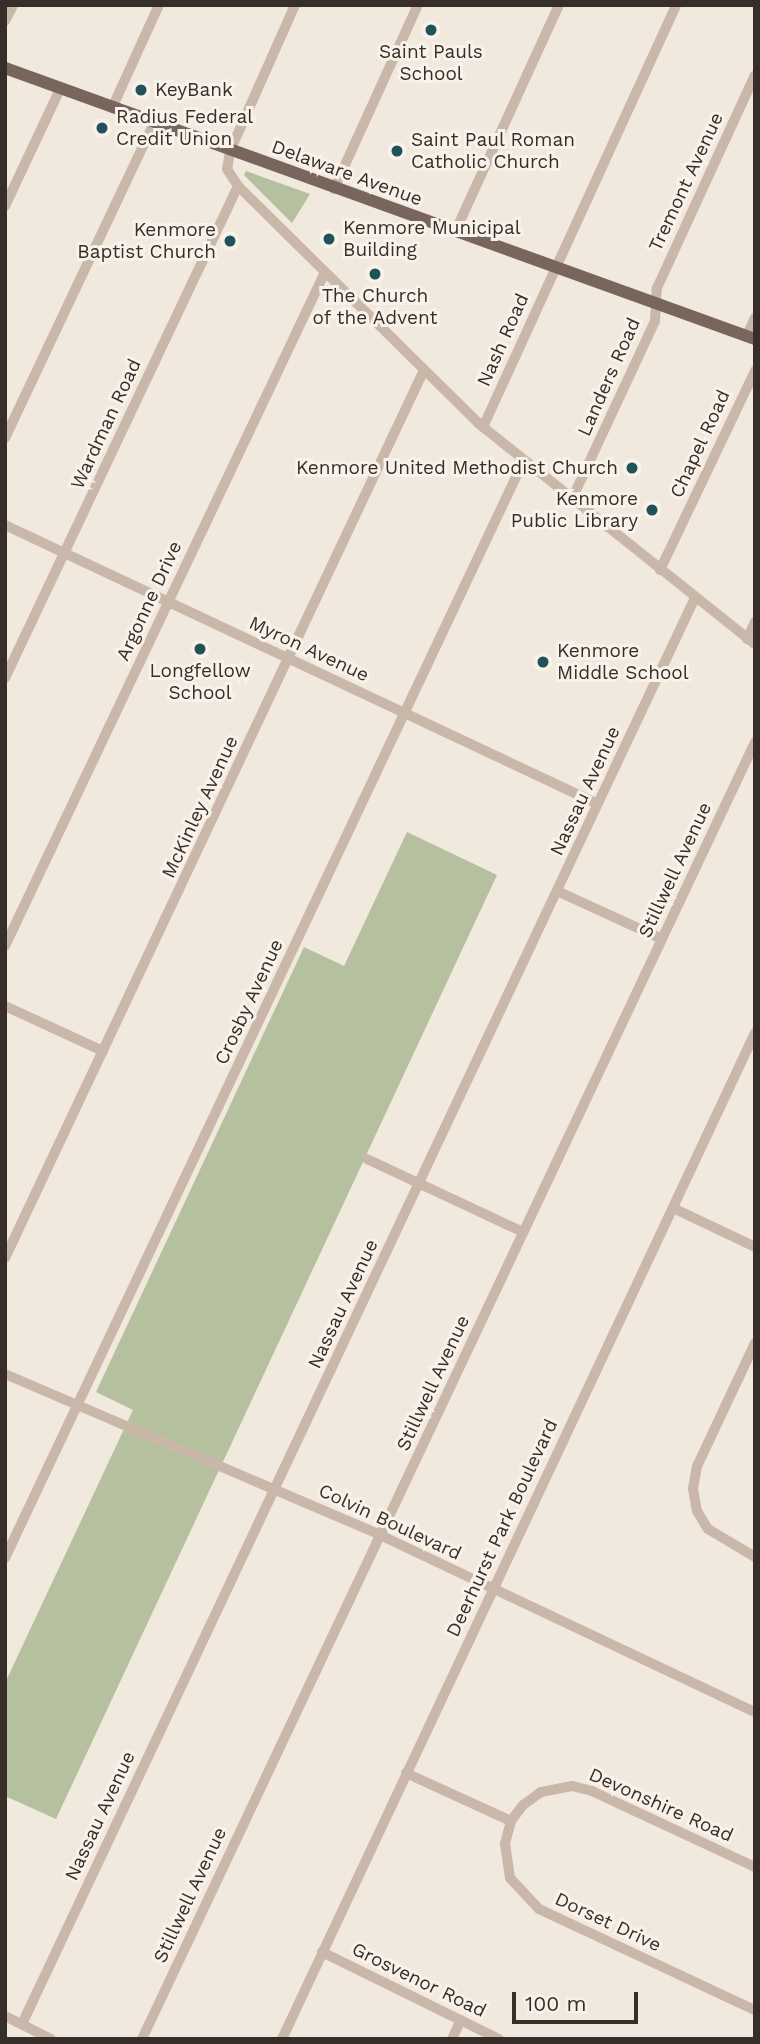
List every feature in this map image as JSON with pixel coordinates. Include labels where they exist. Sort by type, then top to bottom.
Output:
[{"type":"main road","name":"Delaware Avenue","points":[[5,68],[751,338]]},
{"type":"street","points":[[5,21],[13,5]]},
{"type":"street","points":[[112,108],[159,5]]},
{"type":"street","points":[[295,5],[230,151],[227,169],[238,186],[483,427],[751,642],[755,622]]},
{"type":"street","points":[[334,189],[418,5]]},
{"type":"street","points":[[455,232],[559,5]]},
{"type":"street","name":"Nash Road","points":[[483,427],[676,5]]},
{"type":"street","name":"Tremont Avenue","points":[[656,305],[657,288],[755,75]]},
{"type":"street","points":[[5,206],[60,89]]},
{"type":"street","points":[[5,438],[154,123]]},
{"type":"street","name":"Wardman Road","points":[[5,678],[238,186]]},
{"type":"street","name":"Argonne Drive","points":[[5,946],[325,272]]},
{"type":"street","name":"Landers Road","points":[[572,499],[655,321],[656,305]]},
{"type":"street","points":[[751,338],[755,318]]},
{"type":"street","name":"McKinley Avenue","points":[[5,1258],[424,370]]},
{"type":"street","name":"Chapel Road","points":[[660,570],[755,371]]},
{"type":"street","name":"Crosby Avenue","points":[[5,1558],[524,460]]},
{"type":"street","name":"Myron Avenue","points":[[5,525],[598,804]]},
{"type":"street","name":"Nassau Avenue","points":[[22,2024],[695,598]]},
{"type":"street","name":"Stillwell Avenue","points":[[142,2039],[755,742]]},
{"type":"street","points":[[557,891],[662,939]]},
{"type":"street","points":[[5,1006],[103,1051]]},
{"type":"street","name":"Deerhurst Park Boulevard","points":[[282,2039],[755,1033]]},
{"type":"street","points":[[367,1159],[523,1232]]},
{"type":"street","points":[[673,1208],[755,1247]]},
{"type":"street","points":[[755,1343],[697,1466],[693,1489],[697,1511],[708,1530],[755,1557]]},
{"type":"street","name":"Colvin Boulevard","points":[[5,1374],[380,1535],[755,1712]]},
{"type":"street","points":[[406,1773],[511,1821]]},
{"type":"street","name":"Devonshire Road","points":[[511,1821],[541,1792],[581,1787],[755,1867]]},
{"type":"street","name":"Dorset Drive","points":[[511,1821],[505,1843],[506,1867],[516,1889],[529,1902],[755,2010]]},
{"type":"street","name":"Grosvenor Road","points":[[322,1952],[499,2039]]},
{"type":"street","points":[[5,2016],[51,2039]]},
{"type":"street","points":[[452,2039],[461,2020]]},
{"type":"green space","points":[[246,171],[310,194],[292,223],[244,175]]},
{"type":"green space","points":[[407,832],[497,875],[56,1819],[5,1796],[5,1683],[133,1410],[96,1392],[304,947],[344,966]]},
{"type":"place","name":"Saint Pauls School","points":[[431,30]]},
{"type":"place","name":"KeyBank","points":[[141,90]]},
{"type":"place","name":"Radius Federal Credit Union","points":[[102,128]]},
{"type":"place","name":"Saint Paul Roman Catholic Church","points":[[397,151]]},
{"type":"place","name":"Kenmore Municipal Building","points":[[329,239]]},
{"type":"place","name":"Kenmore Baptist Church","points":[[230,241]]},
{"type":"place","name":"The Church of the Advent","points":[[375,274]]},
{"type":"place","name":"Kenmore United Methodist Church","points":[[632,468]]},
{"type":"place","name":"Kenmore Public Library","points":[[652,510]]},
{"type":"place","name":"Longfellow School","points":[[200,649]]},
{"type":"place","name":"Kenmore Middle School","points":[[543,662]]}]
